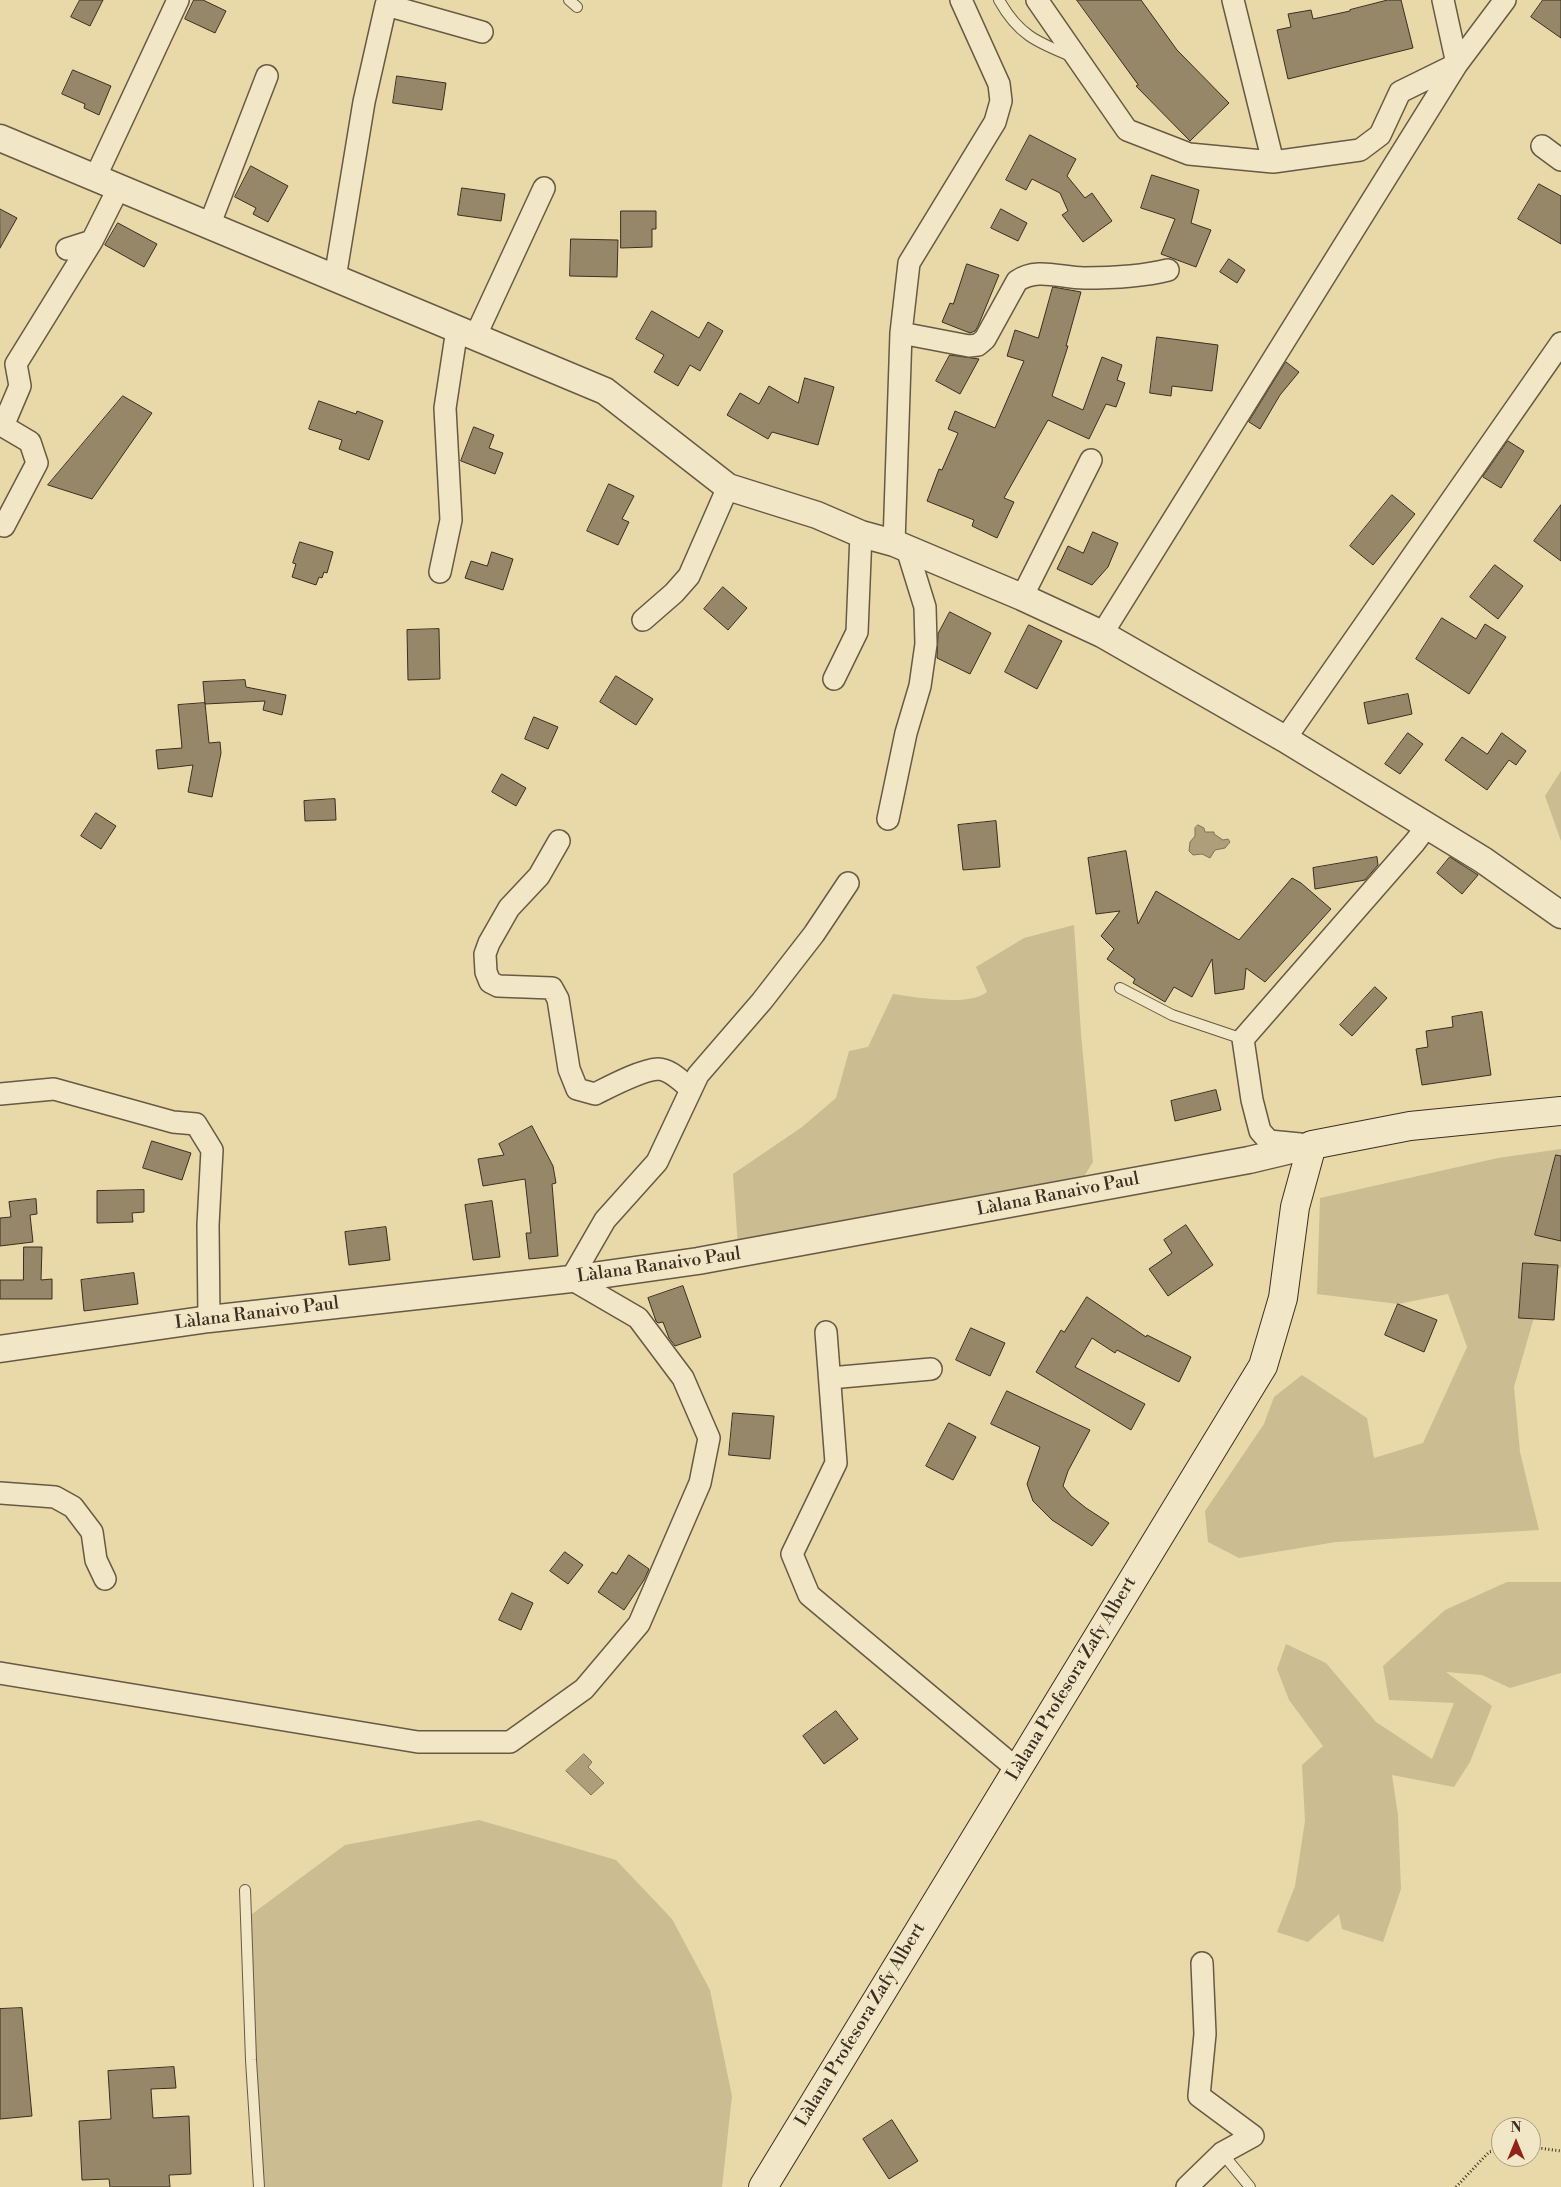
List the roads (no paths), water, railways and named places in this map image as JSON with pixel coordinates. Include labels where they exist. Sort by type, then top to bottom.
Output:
[{"type":"main road","points":[[1312,1145],[1410,1126],[1561,1111]]},
{"type":"main road","name":"Làlana Profesora Zafy Albert","points":[[763,2187],[1263,1366],[1283,1298],[1295,1207],[1312,1145]]},
{"type":"street","points":[[95,178],[178,0]]},
{"type":"street","points":[[888,819],[906,733],[920,686],[926,644],[925,607],[901,546],[901,333],[909,262],[995,122],[1001,100],[999,84],[961,0]]},
{"type":"street","points":[[1036,0],[1127,130],[1189,154],[1273,162],[1360,150],[1380,135],[1400,92],[1457,64]]},
{"type":"street","points":[[1233,0],[1273,162]]},
{"type":"street","points":[[1443,0],[1457,64]]},
{"type":"street","points":[[1102,634],[1457,64],[1505,0]]},
{"type":"street","points":[[335,278],[364,102],[386,2],[482,32]]},
{"type":"street","points":[[209,226],[267,76]]},
{"type":"street","points":[[0,138],[605,391],[728,487],[817,514],[861,534],[901,546],[1022,597],[1102,634],[1285,739],[1483,860],[1561,915]]},
{"type":"street","points":[[1542,146],[1561,160]]},
{"type":"street","points":[[4,526],[37,463],[30,442],[3,426],[20,386],[16,364],[92,241],[119,188]]},
{"type":"street","points":[[440,572],[451,520],[445,408],[466,333],[544,188]]},
{"type":"street","points":[[68,248],[92,241]]},
{"type":"street","points":[[901,333],[969,346],[978,345],[985,339],[1017,280],[1025,275],[1035,273],[1082,278],[1145,276],[1168,270]]},
{"type":"street","points":[[1285,739],[1561,343]]},
{"type":"street","points":[[1022,597],[1091,460]]},
{"type":"street","points":[[642,620],[674,593],[689,576],[728,487]]},
{"type":"street","points":[[834,679],[857,632],[861,534]]},
{"type":"street","points":[[1312,1145],[1269,1141],[1260,1131],[1252,1100],[1242,1039],[1427,826]]},
{"type":"street","points":[[559,841],[539,876],[509,908],[489,943],[484,954],[486,972],[490,982],[498,986],[552,988],[558,999],[569,1069],[578,1089],[595,1094],[630,1077],[658,1069],[675,1076],[691,1089]]},
{"type":"street","points":[[0,1673],[418,1742],[510,1742],[584,1689],[639,1624],[700,1483],[709,1438],[683,1378],[638,1318],[571,1278],[605,1220],[657,1162],[698,1075],[762,1001],[814,934],[848,883]]},
{"type":"street","points":[[0,1094],[54,1089],[173,1122],[196,1124],[212,1150],[208,1225],[209,1319]]},
{"type":"street","name":"Làlana Ranaivo Paul","points":[[0,1349],[209,1319],[571,1278],[744,1254],[1249,1160],[1312,1145]]},
{"type":"street","points":[[826,1332],[836,1463],[792,1554],[809,1595],[1017,1769]]},
{"type":"street","points":[[830,1378],[931,1368]]},
{"type":"street","points":[[0,1492],[55,1497],[73,1507],[92,1532],[96,1560],[105,1579]]},
{"type":"street","points":[[1187,2187],[1222,2153],[1253,2136],[1199,2096],[1205,2034],[1202,1963]]},
{"type":"lane","points":[[568,0],[578,7]]},
{"type":"lane","points":[[999,0],[1010,19],[1036,42],[1077,58]]},
{"type":"lane","points":[[1120,988],[1172,1015],[1242,1039]]},
{"type":"lane","points":[[245,1890],[251,2060],[259,2187]]},
{"type":"lane","points":[[1222,2153],[1250,2187]]}]
